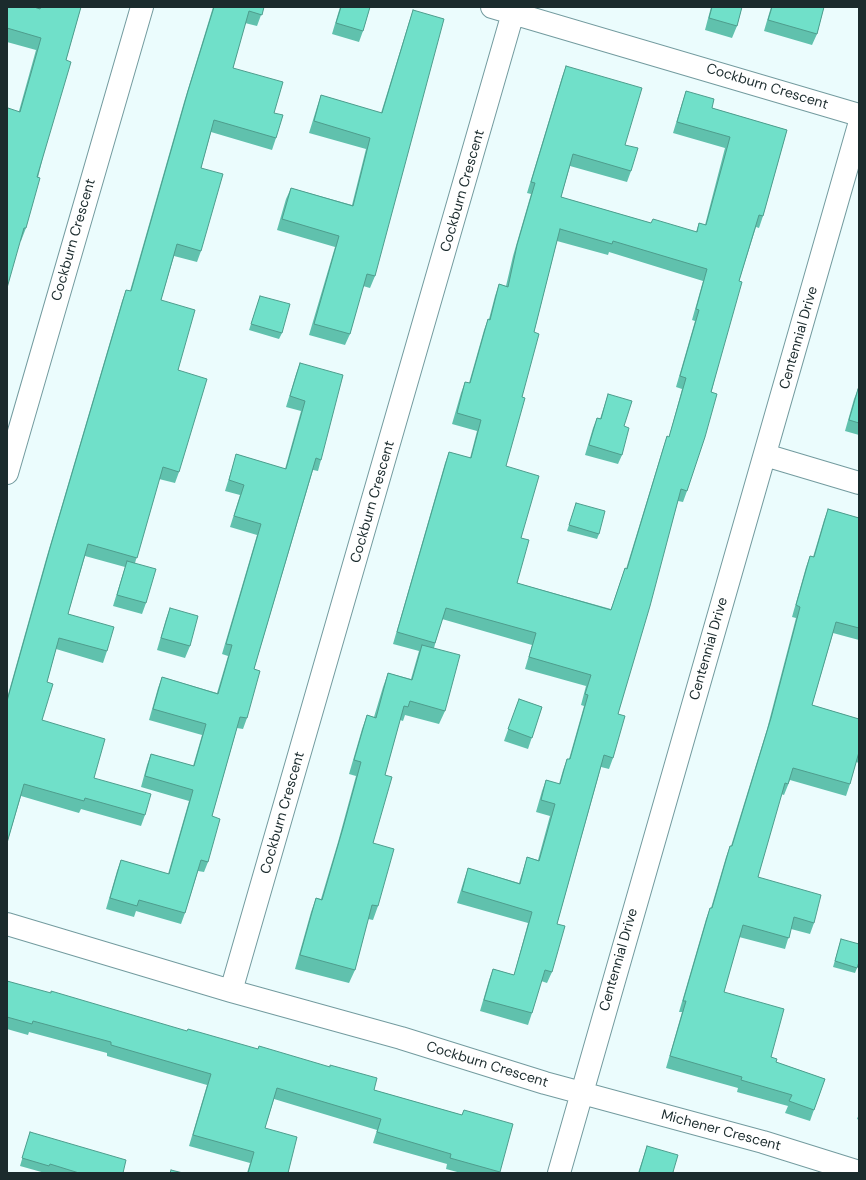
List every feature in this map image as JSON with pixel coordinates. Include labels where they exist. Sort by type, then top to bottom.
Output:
[{"type":"street","name":"Cockburn Crescent","points":[[7,473],[142,7]]},
{"type":"street","name":"Cockburn Crescent","points":[[492,7],[859,115]]},
{"type":"street","name":"Cockburn Crescent","points":[[231,991],[513,13]]},
{"type":"street","name":"Centennial Drive","points":[[558,1173],[859,125]]},
{"type":"street","points":[[765,455],[859,483]]},
{"type":"street","name":"Cockburn Crescent","points":[[7,924],[231,991],[401,1038],[581,1093]]},
{"type":"street","name":"Michener Crescent","points":[[581,1093],[763,1142],[859,1172]]},
{"type":"building","points":[[7,7],[34,7],[40,9],[41,7],[81,7],[66,60],[71,62],[37,177],[40,178],[26,228],[24,228],[7,288],[7,111],[8,108],[20,112],[41,38],[7,28]]},
{"type":"building","points":[[214,7],[264,7],[262,15],[249,11],[233,68],[283,82],[274,113],[283,115],[276,138],[214,120],[201,168],[223,174],[201,251],[177,244],[161,300],[195,310],[178,370],[207,379],[179,472],[163,467],[137,558],[88,544],[68,614],[114,627],[107,651],[59,638],[47,682],[53,684],[42,720],[105,739],[94,778],[151,794],[145,815],[85,798],[84,801],[24,784],[7,843],[7,701],[50,548],[126,290],[131,291],[188,91]]},
{"type":"building","points":[[341,7],[370,7],[363,31],[336,23]]},
{"type":"building","points":[[712,7],[742,7],[737,26],[709,18]]},
{"type":"building","points":[[772,7],[824,7],[817,34],[768,20]]},
{"type":"building","points":[[413,10],[444,19],[375,276],[367,274],[350,334],[314,324],[339,236],[282,219],[291,188],[353,206],[370,138],[314,121],[321,95],[382,113]]},
{"type":"building","points":[[566,66],[642,88],[625,145],[638,148],[631,171],[573,154],[561,197],[651,223],[653,219],[697,232],[699,223],[706,225],[730,137],[677,122],[686,91],[714,99],[712,108],[787,130],[763,216],[759,215],[739,281],[742,282],[711,392],[717,394],[705,437],[687,491],[681,489],[650,606],[618,714],[625,716],[613,758],[604,755],[557,924],[565,926],[552,972],[545,970],[532,1013],[484,1000],[493,969],[514,975],[532,912],[462,891],[468,868],[520,884],[527,857],[539,861],[555,804],[541,800],[546,780],[560,784],[567,759],[570,759],[588,695],[585,694],[591,675],[529,657],[536,633],[446,608],[435,643],[397,632],[449,452],[471,458],[481,420],[457,413],[465,382],[470,383],[488,319],[490,320],[499,284],[508,287],[517,245],[535,183],[531,182]],"holes":[[[560,229],[612,244],[613,241],[707,269],[696,309],[699,310],[680,376],[686,378],[627,569],[625,568],[611,610],[517,583],[529,540],[521,538],[539,476],[506,466],[525,398],[522,397],[539,334],[534,332]]]},
{"type":"building","points":[[260,296],[290,304],[282,333],[251,324]]},
{"type":"building","points":[[300,363],[343,375],[321,460],[316,458],[254,669],[260,671],[247,718],[240,717],[212,816],[220,819],[208,862],[201,860],[185,913],[139,900],[137,906],[110,898],[121,860],[169,874],[193,790],[145,776],[151,754],[194,766],[206,724],[153,709],[162,677],[218,694],[232,645],[226,644],[261,524],[234,516],[244,485],[229,480],[236,454],[286,469],[305,401],[290,396]]},
{"type":"building","points":[[859,389],[859,423],[849,420]]},
{"type":"building","points":[[608,394],[632,401],[624,426],[629,428],[622,455],[589,445],[597,418],[601,419]]},
{"type":"building","points":[[576,503],[605,511],[599,534],[569,525]]},
{"type":"building","points":[[828,509],[859,518],[859,628],[836,622],[812,705],[859,719],[859,752],[850,784],[793,768],[788,784],[785,783],[758,877],[821,895],[814,923],[794,917],[789,938],[743,925],[724,992],[784,1009],[771,1057],[777,1059],[776,1062],[825,1079],[814,1110],[789,1101],[792,1095],[741,1080],[742,1077],[670,1056],[686,1001],[683,1001],[710,908],[712,908],[730,846],[732,846],[771,718],[800,607],[796,605],[810,556],[814,557]]},
{"type":"building","points":[[127,561],[156,569],[146,603],[117,595]]},
{"type":"building","points":[[170,608],[198,616],[190,646],[161,638]]},
{"type":"building","points":[[422,645],[460,655],[445,711],[410,701],[408,707],[404,706],[385,775],[392,777],[373,843],[394,849],[378,906],[372,905],[355,970],[300,955],[316,898],[322,900],[343,828],[361,762],[354,760],[367,715],[376,718],[388,673],[412,680]]},
{"type":"building","points":[[519,699],[542,707],[532,738],[508,729]]},
{"type":"building","points":[[841,939],[859,944],[859,962],[857,968],[835,961]]},
{"type":"building","points":[[7,981],[51,993],[51,991],[187,1031],[188,1029],[258,1049],[259,1046],[330,1067],[330,1065],[377,1078],[374,1090],[462,1115],[464,1110],[513,1124],[500,1172],[450,1158],[451,1154],[377,1132],[381,1119],[277,1088],[265,1128],[297,1137],[288,1173],[248,1173],[254,1152],[193,1135],[211,1074],[111,1045],[111,1042],[33,1021],[32,1024],[7,1017]]},
{"type":"building","points":[[30,1132],[126,1160],[123,1173],[79,1173],[50,1164],[49,1166],[22,1158]]},
{"type":"building","points":[[647,1146],[678,1155],[673,1172],[676,1173],[639,1173]]},
{"type":"building","points":[[171,1170],[183,1173],[170,1173]]}]
